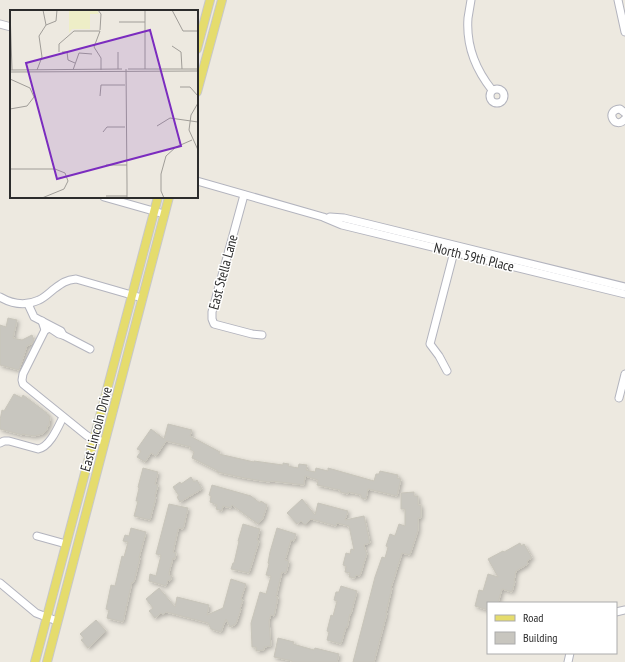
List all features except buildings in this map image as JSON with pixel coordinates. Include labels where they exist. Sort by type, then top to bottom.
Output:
[{"type":"main road","points":[[198,45],[210,0]]},
{"type":"main road","points":[[199,77],[222,0]]},
{"type":"main road","name":"East Lincoln Drive","points":[[35,662],[158,198]]},
{"type":"main road","name":"East Lincoln Drive","points":[[47,662],[169,198]]},
{"type":"street","points":[[471,0],[468,18],[470,45],[477,68],[492,90]]},
{"type":"street","points":[[618,0],[625,32]]},
{"type":"street","points":[[0,24],[10,27]]},
{"type":"street","name":"North 59th Place","points":[[198,181],[323,217],[342,225],[625,287]]},
{"type":"street","name":"East Stella Lane","points":[[244,195],[212,312],[212,319],[214,324],[252,334],[262,335]]},
{"type":"street","points":[[108,198],[164,214]]},
{"type":"street","points":[[447,371],[439,356],[430,344],[455,249]]},
{"type":"street","name":"North 59th Place","points":[[455,249],[625,294]]},
{"type":"street","points":[[0,297],[18,304],[28,304],[40,300],[68,280],[76,279],[142,298]]},
{"type":"street","points":[[28,304],[34,317],[61,331],[63,335]]},
{"type":"street","points":[[42,321],[46,330]]},
{"type":"street","points":[[46,330],[50,328],[90,349]]},
{"type":"street","points":[[46,330],[23,374],[22,381],[26,386],[86,435],[104,442]]},
{"type":"street","points":[[619,398],[625,374]]},
{"type":"street","points":[[0,443],[9,441],[38,449],[42,448],[50,440],[63,417]]},
{"type":"street","points":[[36,536],[66,544]]},
{"type":"street","points":[[0,583],[36,613],[57,621]]}]
